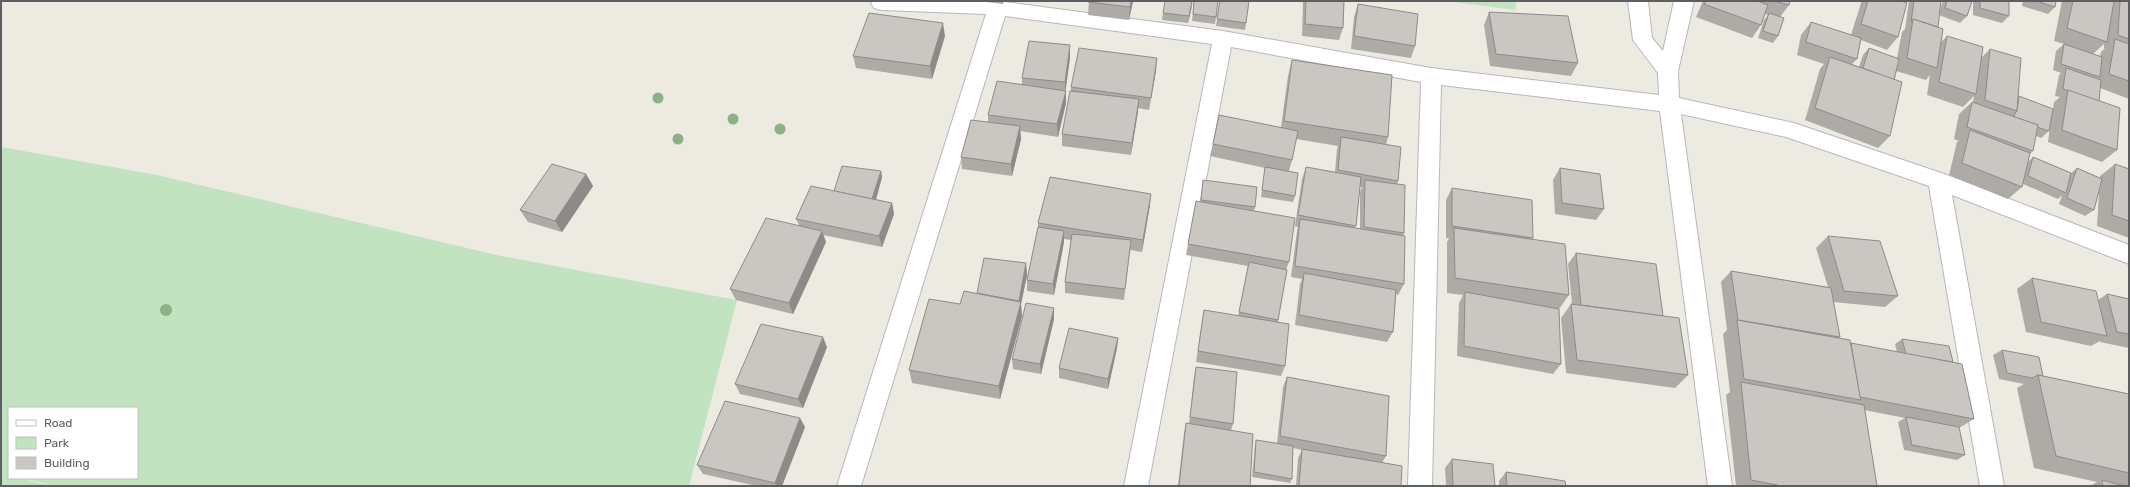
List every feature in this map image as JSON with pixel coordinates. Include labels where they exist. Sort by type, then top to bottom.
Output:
[{"type":"street","points":[[1638,1],[1643,40],[1668,72]]},
{"type":"street","points":[[1684,1],[1668,72],[1669,104],[1720,486]]},
{"type":"street","points":[[881,3],[998,8],[1223,38],[1432,76],[1669,104],[1787,129],[1939,181],[2129,255]]},
{"type":"street","points":[[850,486],[998,8]]},
{"type":"street","points":[[1136,486],[1223,38]]},
{"type":"street","points":[[1420,486],[1432,76]]},
{"type":"street","points":[[1939,181],[1992,486]]},
{"type":"green space","points":[[1447,1],[1517,1],[1515,10]]},
{"type":"green space","points":[[1,147],[157,175],[501,256],[737,300],[689,486],[55,486],[27,479],[138,479],[138,407],[8,407],[8,475],[1,473]]},
{"type":"green space","points":[[1,473],[8,475],[8,479],[24,479],[52,486],[1,486]]},
{"type":"building","points":[[1131,1],[1130,7],[1088,2]]},
{"type":"building","points":[[1165,1],[1192,1],[1189,16],[1163,13]]},
{"type":"building","points":[[1194,1],[1218,1],[1216,17],[1193,14]]},
{"type":"building","points":[[1220,1],[1249,1],[1246,23],[1217,19]]},
{"type":"building","points":[[1306,1],[1344,1],[1343,28],[1305,24]]},
{"type":"building","points":[[1706,1],[1757,1],[1768,5],[1761,25],[1704,4]]},
{"type":"building","points":[[1774,1],[1790,1],[1789,5]]},
{"type":"building","points":[[1868,1],[1901,1],[1907,3],[1898,37],[1861,24]]},
{"type":"building","points":[[1914,1],[1941,1],[1938,27],[1913,19],[1911,22]]},
{"type":"building","points":[[1947,1],[1972,1],[1967,16],[1945,8]]},
{"type":"building","points":[[1980,1],[2009,1],[2009,16],[1980,8]]},
{"type":"building","points":[[2036,1],[2056,1],[2055,7]]},
{"type":"building","points":[[2073,1],[2114,1],[2107,42],[2067,28]]},
{"type":"building","points":[[2120,1],[2129,1],[2129,39],[2118,35]]},
{"type":"building","points":[[1358,4],[1418,14],[1415,46],[1354,36]]},
{"type":"building","points":[[1489,12],[1568,16],[1578,63],[1496,54]]},
{"type":"building","points":[[869,13],[943,23],[930,66],[853,56]]},
{"type":"building","points":[[1769,13],[1784,18],[1778,36],[1763,31]]},
{"type":"building","points":[[1913,19],[1943,29],[1937,68],[1907,58]]},
{"type":"building","points":[[1811,22],[1861,38],[1857,59],[1806,42]]},
{"type":"building","points":[[1947,36],[1983,47],[1976,94],[1939,82]]},
{"type":"building","points":[[2115,39],[2129,44],[2129,81],[2109,74]]},
{"type":"building","points":[[1029,41],[1070,45],[1065,82],[1022,78]]},
{"type":"building","points":[[2064,44],[2102,57],[2100,77],[2061,64]]},
{"type":"building","points":[[1079,48],[1157,58],[1151,98],[1071,87]]},
{"type":"building","points":[[1869,48],[1899,59],[1894,80],[1863,68]]},
{"type":"building","points":[[1990,49],[2021,58],[2017,111],[1985,100]]},
{"type":"building","points":[[1830,57],[1902,82],[1890,136],[1815,108]]},
{"type":"building","points":[[1292,60],[1392,75],[1388,137],[1284,121]]},
{"type":"building","points":[[2066,68],[2101,80],[2099,101],[2063,89]]},
{"type":"building","points":[[997,81],[1066,91],[1057,124],[988,115]]},
{"type":"building","points":[[2068,90],[2120,108],[2117,150],[2062,130]]},
{"type":"building","points":[[1070,91],[1139,99],[1132,143],[1062,134]]},
{"type":"building","points":[[2019,96],[2053,109],[2049,131],[2037,127],[2038,125],[2014,117],[2017,111]]},
{"type":"building","points":[[1972,102],[2038,125],[2033,151],[1967,127]]},
{"type":"building","points":[[1219,115],[1298,131],[1292,160],[1213,144]]},
{"type":"building","points":[[971,120],[1020,126],[1011,164],[961,157]]},
{"type":"building","points":[[1970,130],[2030,153],[2022,187],[1962,163]]},
{"type":"building","points":[[1341,137],[1401,147],[1398,181],[1338,170]]},
{"type":"building","points":[[2033,157],[2071,173],[2066,193],[2028,176]]},
{"type":"building","points":[[552,164],[586,174],[555,221],[520,210]]},
{"type":"building","points":[[2115,164],[2129,169],[2129,221],[2112,215]]},
{"type":"building","points":[[842,166],[881,171],[872,199],[834,191]]},
{"type":"building","points":[[1265,167],[1298,173],[1295,196],[1262,190]]},
{"type":"building","points":[[1306,167],[1361,177],[1356,226],[1298,215]]},
{"type":"building","points":[[1560,168],[1600,174],[1604,209],[1562,203]]},
{"type":"building","points":[[2077,168],[2102,179],[2094,210],[2067,198]]},
{"type":"building","points":[[1050,177],[1151,194],[1143,240],[1038,223]]},
{"type":"building","points":[[1203,180],[1257,187],[1255,207],[1201,200]]},
{"type":"building","points":[[1365,180],[1405,185],[1404,233],[1364,227]]},
{"type":"building","points":[[811,186],[892,203],[879,236],[796,219]]},
{"type":"building","points":[[1452,188],[1532,200],[1533,238],[1452,226]]},
{"type":"building","points":[[1196,201],[1295,218],[1289,262],[1188,244]]},
{"type":"building","points":[[766,218],[822,231],[789,303],[730,289]]},
{"type":"building","points":[[1300,219],[1405,236],[1404,284],[1295,266]]},
{"type":"building","points":[[1038,227],[1064,231],[1053,284],[1027,280]]},
{"type":"building","points":[[1454,228],[1565,244],[1569,295],[1455,278]]},
{"type":"building","points":[[1072,234],[1131,240],[1125,289],[1065,282]]},
{"type":"building","points":[[1828,236],[1880,241],[1898,296],[1844,291]]},
{"type":"building","points":[[1576,253],[1656,264],[1663,316],[1581,305]]},
{"type":"building","points":[[984,258],[1026,263],[1019,301],[977,293]]},
{"type":"building","points":[[1249,262],[1287,270],[1278,320],[1239,312]]},
{"type":"building","points":[[1731,271],[1831,288],[1840,337],[1738,320]]},
{"type":"building","points":[[1304,273],[1396,290],[1393,332],[1299,315]]},
{"type":"building","points":[[2032,278],[2096,291],[2107,336],[2041,322]]},
{"type":"building","points":[[964,291],[1021,302],[999,386],[909,370],[929,299],[960,304]]},
{"type":"building","points":[[1465,292],[1559,309],[1561,364],[1464,346]]},
{"type":"building","points":[[2107,294],[2129,299],[2129,334],[2117,332]]},
{"type":"building","points":[[1026,303],[1054,308],[1040,364],[1012,359]]},
{"type":"building","points":[[1571,304],[1679,318],[1688,375],[1577,360]]},
{"type":"building","points":[[1204,310],[1289,324],[1285,366],[1198,351]]},
{"type":"building","points":[[1737,320],[1850,340],[1861,400],[1744,379]]},
{"type":"building","points":[[761,324],[823,337],[798,399],[735,384]]},
{"type":"building","points":[[1069,328],[1118,338],[1108,379],[1059,368]]},
{"type":"building","points":[[1902,339],[1949,346],[1953,362],[1906,354]]},
{"type":"building","points":[[1851,343],[1962,364],[1974,419],[1860,397]]},
{"type":"building","points":[[2002,350],[2039,357],[2043,376],[2038,375],[2032,378],[2007,373]]},
{"type":"building","points":[[1196,367],[1237,372],[1233,424],[1190,417]]},
{"type":"building","points":[[2038,375],[2129,394],[2129,473],[2056,456]]},
{"type":"building","points":[[1287,377],[1389,396],[1386,456],[1280,436]]},
{"type":"building","points":[[1741,382],[1864,405],[1877,486],[1782,486],[1751,480]]},
{"type":"building","points":[[725,401],[800,418],[775,483],[697,465]]},
{"type":"building","points":[[1906,417],[1959,427],[1965,455],[1912,445]]},
{"type":"building","points":[[1186,423],[1253,434],[1250,486],[1179,486]]},
{"type":"building","points":[[1256,440],[1293,446],[1292,479],[1254,472]]},
{"type":"building","points":[[1302,449],[1402,466],[1401,486],[1299,486]]},
{"type":"building","points":[[1452,459],[1493,464],[1495,486],[1453,486]]},
{"type":"building","points":[[1506,472],[1565,481],[1566,486],[1507,486]]},
{"type":"building","points":[[2102,480],[2125,486],[2103,486]]}]
